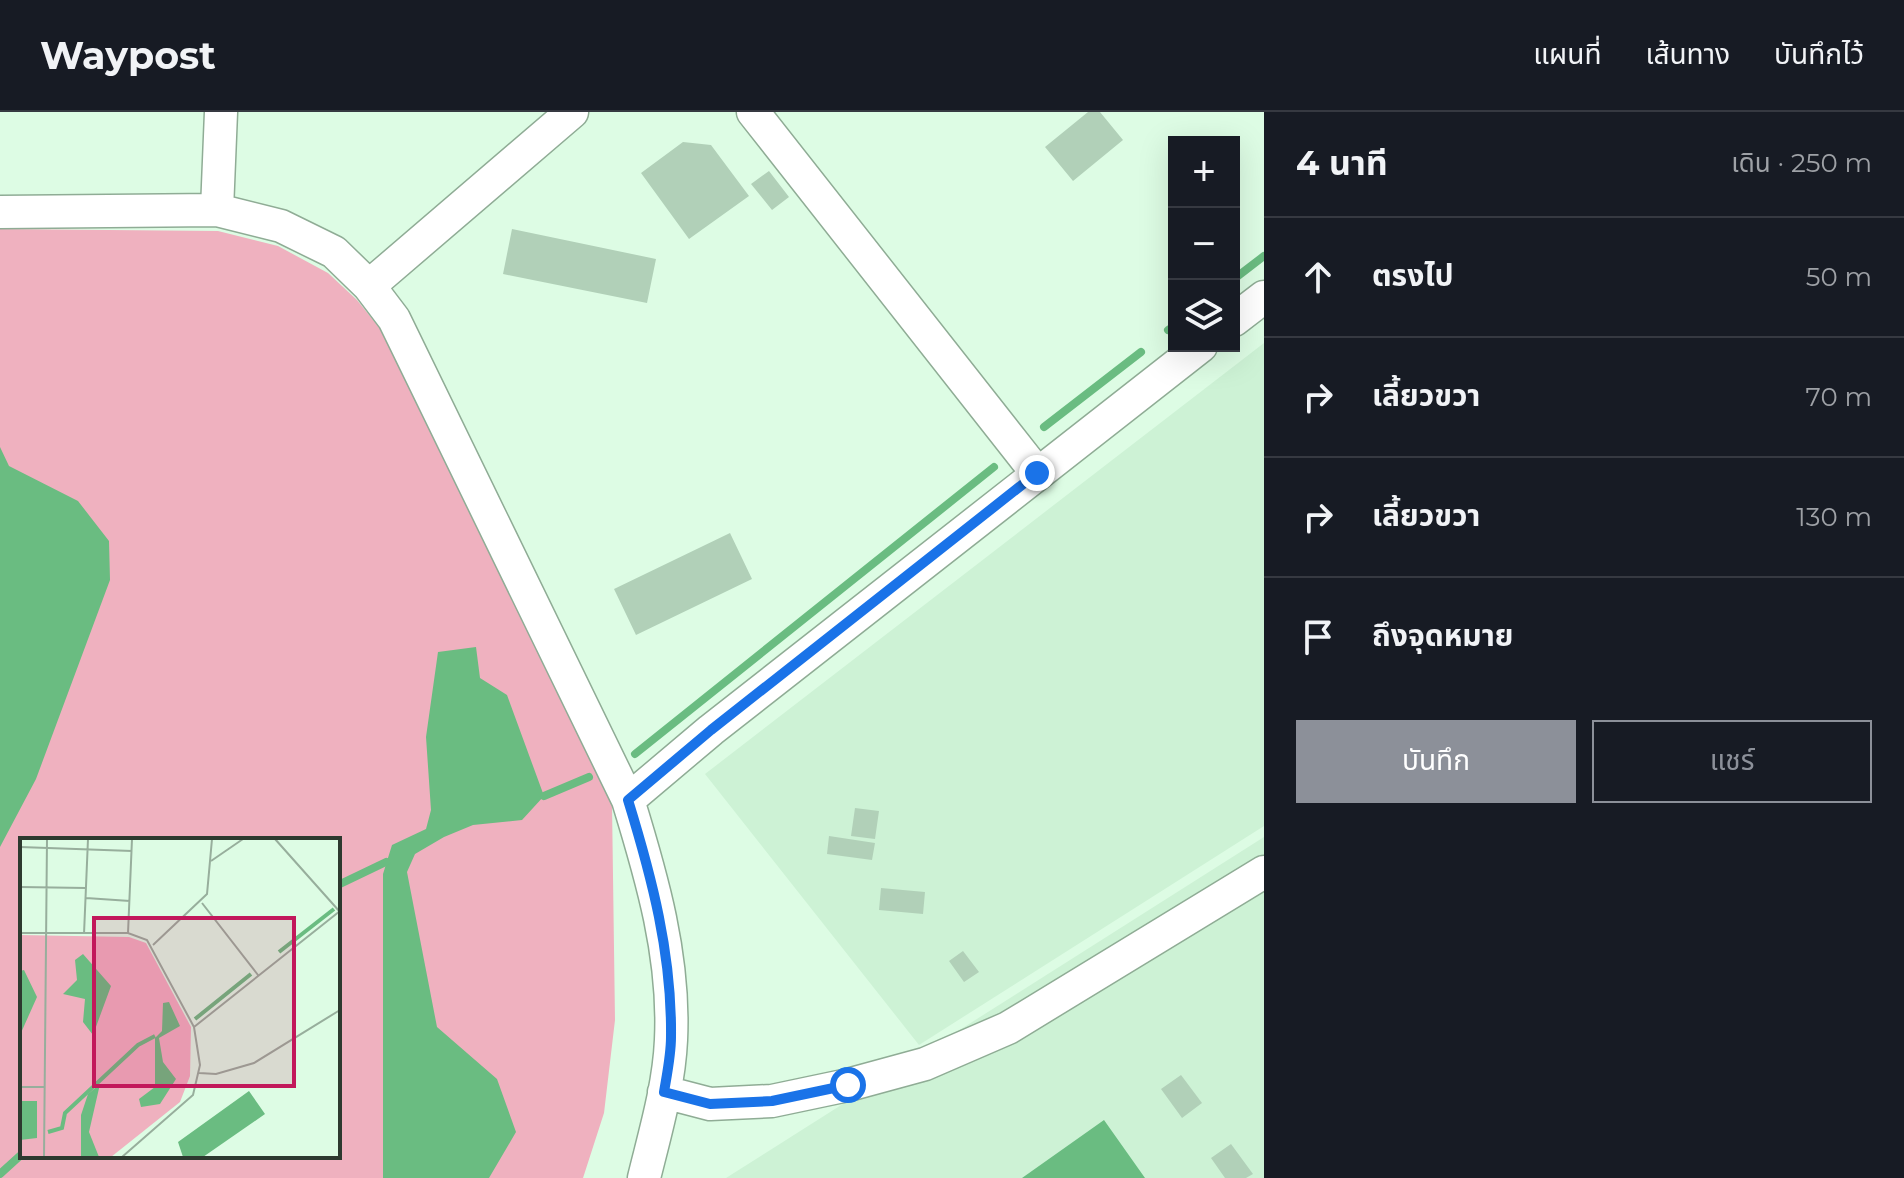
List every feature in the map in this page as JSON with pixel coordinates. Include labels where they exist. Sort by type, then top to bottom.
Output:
[{"type":"lane","points":[[217,210],[221,112]]},
{"type":"lane","points":[[369,286],[572,112]]},
{"type":"lane","points":[[753,112],[1037,473]]},
{"type":"lane","points":[[0,212],[217,210],[281,226],[334,252],[369,286],[394,319],[628,800],[653,883],[669,967],[672,1040],[664,1092],[644,1178]]},
{"type":"lane","points":[[1240,315],[1264,297]]},
{"type":"lane","points":[[628,800],[711,730],[1193,352]]},
{"type":"lane","points":[[664,1092],[710,1104],[772,1101],[925,1064],[1008,1028],[1264,872]]},
{"type":"shaded area","points":[[0,229],[218,231],[278,246],[328,273],[357,300],[382,331],[612,804],[615,1020],[604,1113],[583,1178],[0,1178]]},
{"type":"shaded area","points":[[1264,343],[1264,826],[919,1045],[705,774]]},
{"type":"shaded area","points":[[0,447],[9,466],[78,501],[109,541],[110,580],[36,779],[0,847]]},
{"type":"shaded area","points":[[476,647],[480,678],[507,695],[544,796],[522,820],[473,825],[444,837],[415,854],[407,872],[437,1027],[497,1079],[516,1132],[489,1178],[383,1178],[383,874],[392,845],[426,829],[431,810],[426,737],[438,652]]},
{"type":"shaded area","points":[[1264,837],[1264,1178],[726,1178]]},
{"type":"shaded area","points":[[1104,1120],[1145,1178],[1022,1178]]},
{"type":"building","points":[[1088,112],[1100,112],[1123,140],[1073,181],[1045,147]]},
{"type":"building","points":[[683,142],[711,145],[749,196],[689,239],[641,173]]},
{"type":"building","points":[[769,171],[789,197],[772,210],[751,184]]},
{"type":"building","points":[[512,229],[656,259],[647,303],[503,274]]},
{"type":"building","points":[[730,533],[752,579],[636,635],[614,589]]},
{"type":"building","points":[[855,808],[879,811],[875,839],[851,836]]},
{"type":"building","points":[[829,836],[875,843],[872,860],[827,854]]},
{"type":"building","points":[[881,888],[925,892],[923,914],[879,910]]},
{"type":"building","points":[[963,951],[979,972],[964,982],[949,961]]},
{"type":"building","points":[[1181,1075],[1202,1103],[1182,1118],[1161,1089]]},
{"type":"building","points":[[1231,1144],[1253,1174],[1246,1178],[1225,1178],[1211,1158]]},
{"type":"waterway","points":[[1240,274],[1264,256]]},
{"type":"waterway","points":[[1044,427],[1141,352]]},
{"type":"waterway","points":[[635,754],[994,467]]},
{"type":"waterway","points":[[544,796],[589,777]]},
{"type":"waterway","points":[[340,884],[386,862]]},
{"type":"waterway","points":[[0,1174],[20,1156]]},
{"type":"route","points":[[848,1085],[772,1101],[710,1104],[664,1092],[672,1040],[669,967],[653,883],[628,800],[711,730],[1037,473]]}]
